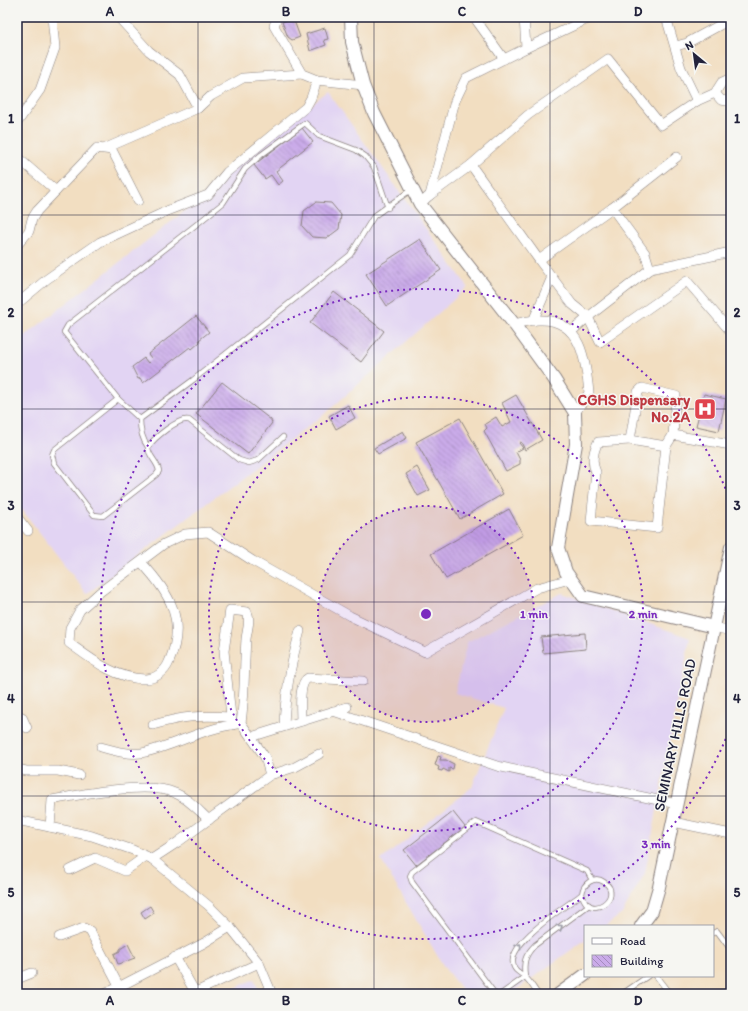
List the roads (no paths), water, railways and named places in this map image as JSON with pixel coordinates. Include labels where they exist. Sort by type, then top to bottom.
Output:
[{"type":"street","points":[[17,123],[40,90],[55,48],[52,17]]},
{"type":"street","points":[[118,17],[149,51],[180,75],[198,108]]},
{"type":"street","points":[[277,17],[274,26],[302,74]]},
{"type":"street","points":[[351,17],[352,42],[363,85],[374,113],[414,188],[420,204],[514,324],[554,380],[575,413],[576,444],[558,548],[566,572],[570,579],[583,596],[731,631]]},
{"type":"street","points":[[474,17],[504,59]]},
{"type":"street","points":[[524,17],[526,48]]},
{"type":"street","points":[[430,195],[455,101],[466,78],[592,17]]},
{"type":"street","points":[[666,17],[676,46],[681,68],[697,101]]},
{"type":"street","points":[[676,46],[687,43],[729,20]]},
{"type":"street","points":[[420,204],[471,165],[528,115],[608,59],[661,125],[697,101],[715,93],[722,82],[731,78]]},
{"type":"street","points":[[106,148],[198,108],[211,96],[243,78],[302,74],[318,80],[363,85]]},
{"type":"street","points":[[17,304],[47,279],[100,242],[169,210],[208,196],[232,168],[306,107],[318,80]]},
{"type":"street","points":[[715,93],[721,100],[727,102],[731,100]]},
{"type":"street","points":[[18,244],[29,231],[35,214],[97,148],[112,150],[138,201]]},
{"type":"street","points":[[17,157],[56,191]]},
{"type":"street","points":[[539,260],[612,208],[677,157]]},
{"type":"street","points":[[471,165],[572,304],[588,318],[600,342],[687,281],[731,332]]},
{"type":"street","points":[[612,208],[645,253],[650,268]]},
{"type":"street","points":[[571,332],[650,268],[731,252]]},
{"type":"street","points":[[533,321],[552,277]]},
{"type":"street","points":[[514,324],[540,320],[560,323],[571,332],[582,348],[587,369],[589,393],[575,413]]},
{"type":"street","points":[[630,440],[638,392],[642,388],[676,396],[673,435],[666,446],[657,528],[591,521],[596,472],[593,466],[593,455],[598,442],[630,440],[666,446]]},
{"type":"street","points":[[673,435],[731,445]]},
{"type":"street","points":[[17,517],[28,531]]},
{"type":"street","points":[[141,562],[162,587],[175,611],[178,632],[174,650],[167,666],[158,676],[146,679],[123,676],[98,664],[69,643],[70,628],[80,610],[100,592],[164,544],[185,534],[208,532],[253,561],[350,616],[425,652],[538,588],[570,579]]},
{"type":"street","name":"SEMINARY HILLS ROAD","points":[[642,925],[652,912],[659,887],[731,547]]},
{"type":"street","points":[[101,747],[120,752],[145,752],[235,722],[244,703],[246,640],[249,617],[247,612],[230,610],[224,651],[235,722]]},
{"type":"street","points":[[284,726],[288,681],[292,659],[300,631]]},
{"type":"street","points":[[301,721],[300,705],[302,683],[304,680],[308,678],[363,681]]},
{"type":"street","points":[[251,737],[348,707]]},
{"type":"street","points":[[333,711],[497,766],[677,804]]},
{"type":"street","points":[[17,715],[22,717],[27,728]]},
{"type":"street","points":[[153,725],[181,717],[199,715],[235,722],[251,737],[265,757],[270,775]]},
{"type":"street","points":[[70,870],[95,858],[125,871],[149,858],[209,820],[270,775],[295,767],[319,754]]},
{"type":"street","points":[[17,769],[26,771],[58,771],[79,775]]},
{"type":"street","points":[[50,828],[52,800],[93,792],[145,788],[174,792],[189,801],[209,820]]},
{"type":"street","points":[[17,820],[92,836],[133,850],[149,858],[210,906],[230,927],[259,963],[272,994]]},
{"type":"street","points":[[673,822],[731,834]]},
{"type":"street","points":[[105,994],[122,991],[175,957],[204,943],[230,927]]},
{"type":"street","points":[[59,937],[84,928],[90,931],[122,991]]},
{"type":"street","points":[[175,957],[193,993],[259,963]]},
{"type":"street","points":[[17,979],[32,973]]},
{"type":"street","points":[[558,994],[584,976]]},
{"type":"lane","points":[[118,399],[54,450],[52,455],[54,463],[94,515],[104,516],[159,471],[159,467],[148,451],[148,447],[143,437],[140,419],[118,399],[64,332],[68,325],[208,216],[223,203],[245,169],[261,155],[305,123],[319,136],[356,150],[366,156],[374,167],[388,208]]},
{"type":"lane","points":[[140,419],[193,380],[350,255],[374,216],[388,208],[414,188]]},
{"type":"lane","points":[[148,447],[178,421],[185,418],[194,423],[239,460],[249,463],[258,460],[284,437]]},
{"type":"lane","points":[[495,994],[412,882],[410,876],[412,872],[476,822],[588,871],[592,880]]},
{"type":"lane","points":[[525,977],[524,957],[535,945],[589,906],[598,907],[606,903],[610,894],[608,886],[605,882],[596,879],[592,880],[584,886],[582,894],[518,946],[513,955],[513,966],[516,971],[525,977],[538,994]]},
{"type":"lane","points":[[582,894],[589,906]]},
{"type":"lane","points":[[714,932],[717,931],[731,950]]},
{"type":"lane","points":[[501,994],[525,977]]},
{"type":"lane","points":[[622,994],[647,977]]},
{"type":"lane","points":[[657,977],[670,994]]},
{"type":"place","name":"CGHS Dispensary No.2A","points":[[705,409]]}]
